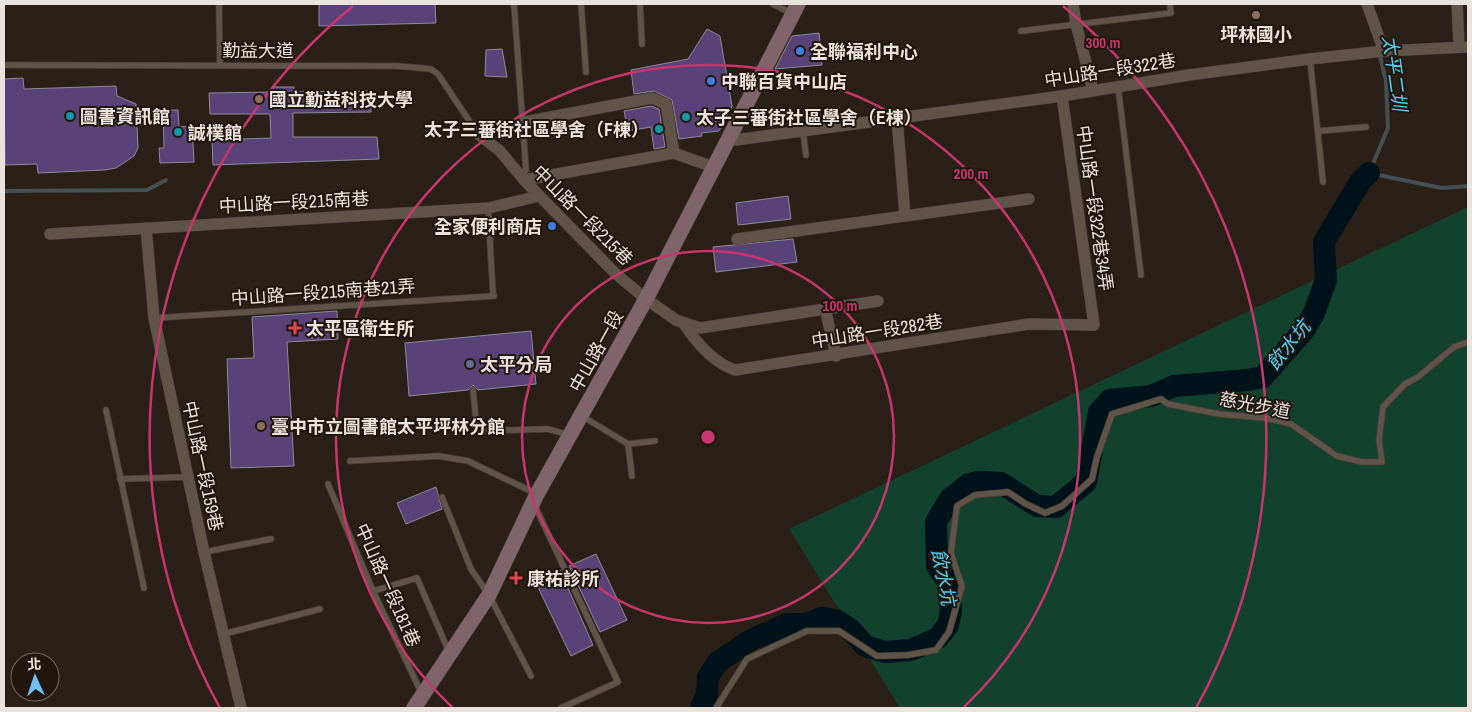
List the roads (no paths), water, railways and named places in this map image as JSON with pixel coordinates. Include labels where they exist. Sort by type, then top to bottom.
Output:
[{"type":"main road","name":"中山路一段","points":[[419,702],[489,596],[535,499],[646,299],[712,167],[728,141],[795,9]]},
{"type":"street","points":[[1073,4],[1076,24],[1093,90]]},
{"type":"street","points":[[1367,4],[1384,51]]},
{"type":"street","points":[[1457,4],[1464,47]]},
{"type":"street","name":"中山路一段322巷","points":[[728,141],[1062,96],[1118,86],[1310,59],[1384,51],[1464,47]]},
{"type":"street","name":"中山路一段322巷34弄","points":[[1062,96],[1094,325]]},
{"type":"street","points":[[524,122],[652,98],[666,104],[674,153]]},
{"type":"street","points":[[896,118],[905,215]]},
{"type":"street","name":"中山路一段215巷","points":[[478,134],[500,151],[522,178],[616,274],[646,299],[684,324]]},
{"type":"street","points":[[522,178],[674,153],[712,167]]},
{"type":"street","name":"中山路一段215南巷","points":[[50,234],[488,208],[539,196]]},
{"type":"street","points":[[737,239],[1029,199]]},
{"type":"street","name":"中山路一段159巷","points":[[146,228],[154,318],[204,552],[241,708]]},
{"type":"street","points":[[684,324],[700,328],[878,301]]},
{"type":"street","points":[[825,308],[836,356]]},
{"type":"street","name":"中山路一段282巷","points":[[684,324],[693,337],[723,366],[735,370],[836,356],[1029,324],[1094,325]]},
{"type":"lane","points":[[219,4],[220,65]]},
{"type":"lane","points":[[514,4],[524,122],[526,170],[522,178]]},
{"type":"lane","points":[[582,4],[586,72]]},
{"type":"lane","points":[[640,4],[642,44]]},
{"type":"lane","points":[[773,4],[795,9]]},
{"type":"lane","points":[[1021,31],[1170,13],[1170,4]]},
{"type":"lane","points":[[1310,59],[1323,182]]},
{"type":"lane","name":"勤益大道","points":[[4,65],[398,66],[431,69],[438,74],[478,134]]},
{"type":"lane","points":[[1118,86],[1141,274]]},
{"type":"lane","points":[[1318,131],[1366,127]]},
{"type":"lane","points":[[803,131],[806,155]]},
{"type":"lane","name":"中山路一段215南巷21弄","points":[[154,318],[493,295],[488,208]]},
{"type":"lane","name":"慈光步道","points":[[716,708],[747,659],[807,631],[839,631],[877,656],[908,655],[936,650],[949,632],[962,586],[951,553],[957,506],[975,495],[1008,492],[1026,504],[1045,512],[1062,506],[1092,479],[1096,457],[1112,414],[1161,399],[1168,404],[1219,414],[1265,418],[1291,424],[1337,456],[1362,462],[1382,462],[1379,440],[1383,407],[1405,384],[1418,377],[1454,347],[1468,342]]},
{"type":"lane","points":[[473,390],[477,431],[548,429],[571,436]]},
{"type":"lane","points":[[106,410],[144,588]]},
{"type":"lane","points":[[582,416],[628,444],[655,441]]},
{"type":"lane","points":[[628,444],[632,476]]},
{"type":"lane","points":[[350,461],[439,456],[468,461],[535,499],[618,682],[561,708]]},
{"type":"lane","points":[[120,479],[189,477]]},
{"type":"lane","name":"中山路一段181巷","points":[[328,484],[419,702]]},
{"type":"lane","points":[[442,497],[471,569],[489,596],[531,676]]},
{"type":"lane","points":[[204,552],[271,539]]},
{"type":"lane","points":[[373,591],[417,578],[451,656]]},
{"type":"lane","points":[[224,634],[320,609]]},
{"type":"waterway","name":"太平二圳","points":[[1379,52],[1386,81],[1388,128],[1369,173],[1442,188],[1468,186]]},
{"type":"waterway","name":"飲水坑","points":[[701,708],[707,694],[708,677],[718,662],[749,641],[787,624],[807,624],[821,618],[836,620],[850,629],[865,646],[885,652],[911,650],[938,638],[948,625],[951,611],[948,582],[937,566],[936,522],[950,499],[969,484],[978,482],[1001,483],[1037,506],[1056,507],[1086,482],[1099,412],[1110,400],[1151,396],[1174,386],[1263,377],[1305,329],[1314,313],[1326,280],[1324,242],[1360,182],[1369,173]]},
{"type":"waterway","points":[[4,191],[147,190],[166,180]]},
{"type":"place","name":"坪林國小","points":[[1256,15]]},
{"type":"place","name":"全聯福利中心","points":[[800,51]]},
{"type":"place","name":"中聯百貨中山店","points":[[711,81]]},
{"type":"place","name":"國立勤益科技大學","points":[[259,99]]},
{"type":"place","name":"圖書資訊館","points":[[70,116]]},
{"type":"place","name":"太子三蕃街社區學舍（E棟）","points":[[686,117]]},
{"type":"place","name":"太子三蕃街社區學舍（F棟）","points":[[659,129]]},
{"type":"place","name":"誠樸館","points":[[178,132]]},
{"type":"place","name":"全家便利商店","points":[[552,226]]},
{"type":"place","name":"太平區衛生所","points":[[295,328]]},
{"type":"place","name":"太平分局","points":[[470,364]]},
{"type":"place","name":"臺中市立圖書館太平坪林分館","points":[[261,426]]},
{"type":"place","name":"康祐診所","points":[[516,578]]}]
